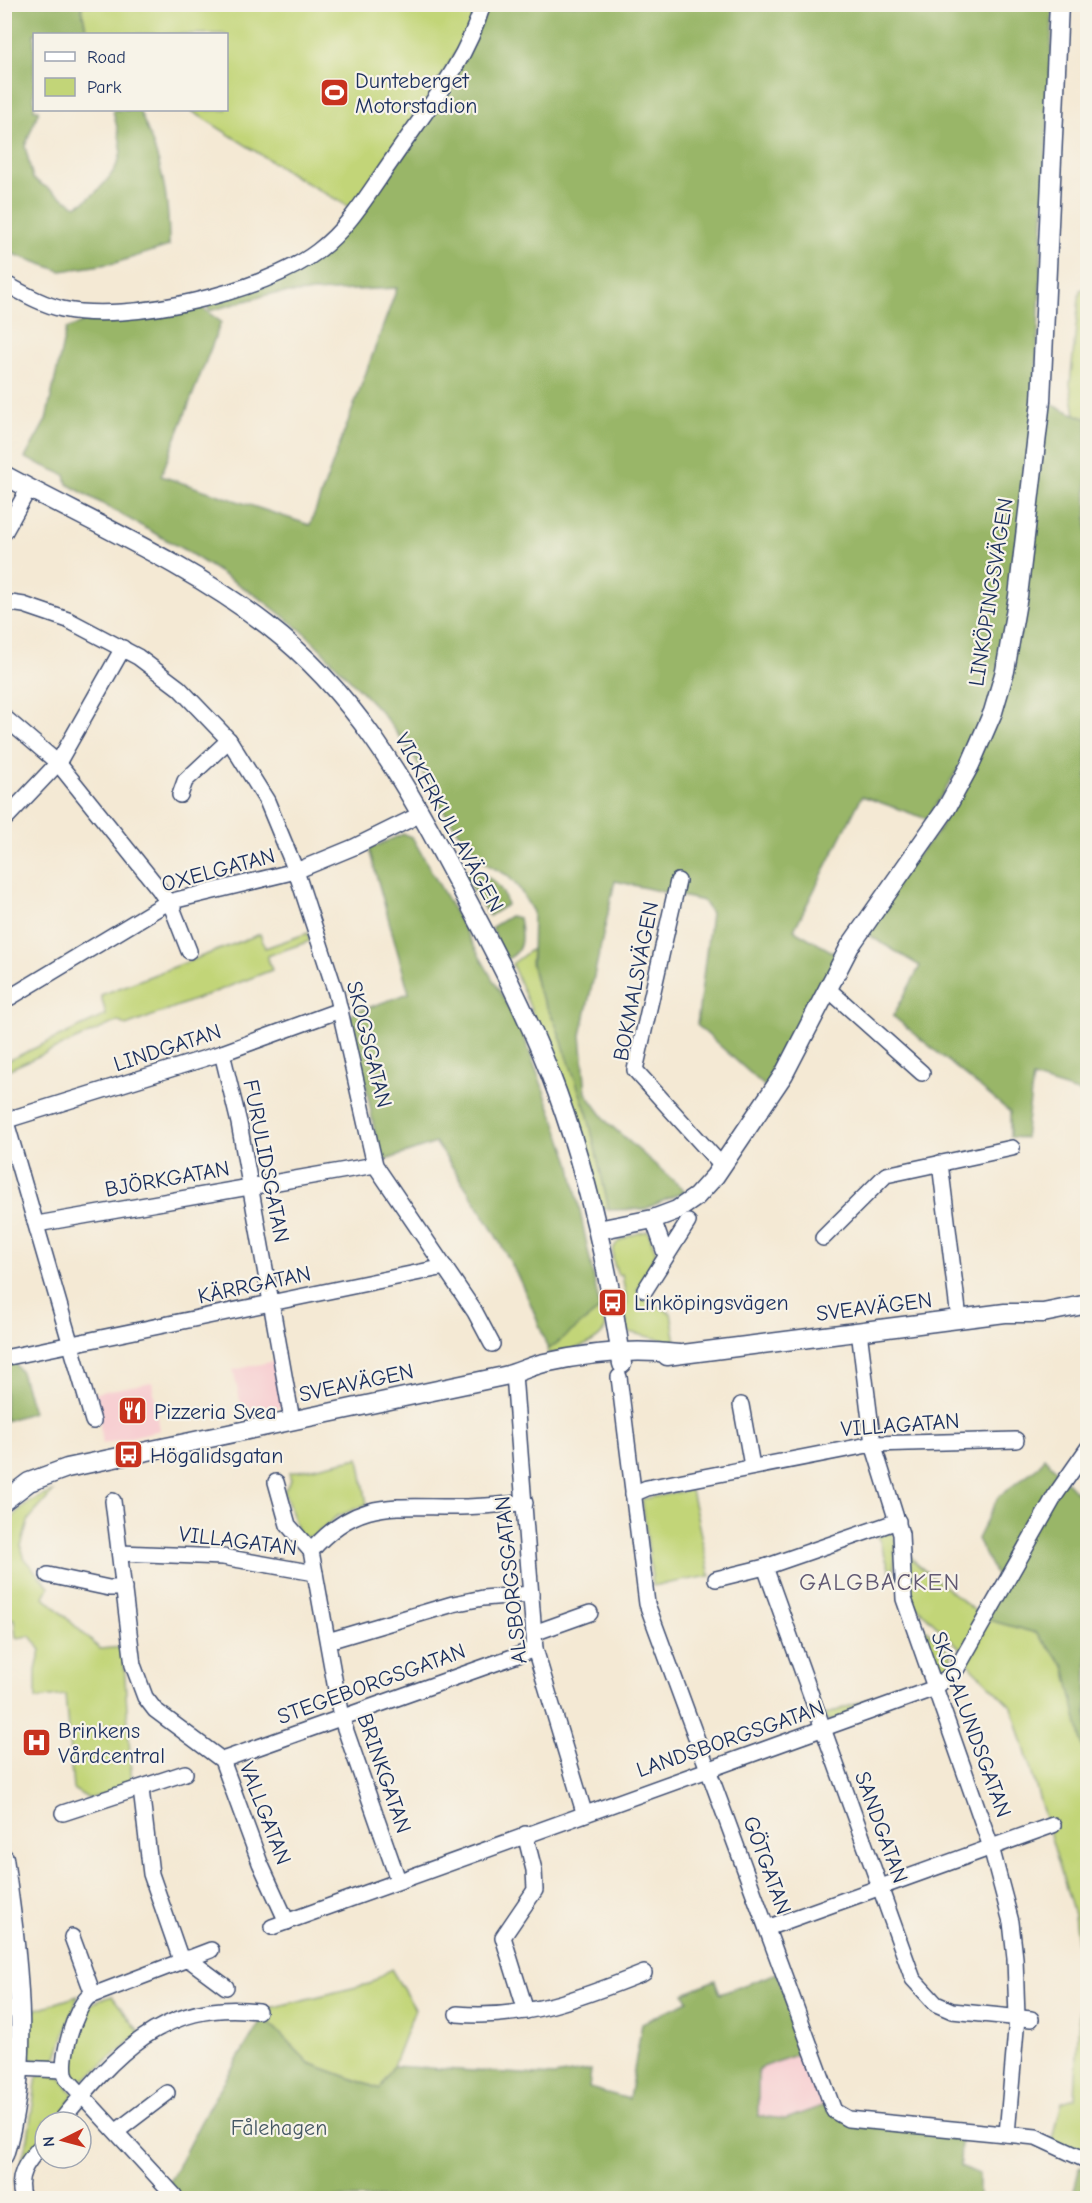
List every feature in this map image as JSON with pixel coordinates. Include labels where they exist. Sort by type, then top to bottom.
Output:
[{"type":"main road","name":"LINKÖPINGSVÄGEN","points":[[598,1230],[653,1219],[690,1203],[723,1166],[784,1074],[850,946],[920,847],[959,786],[984,738],[1005,671],[1018,596],[1041,401],[1059,4]]},
{"type":"main road","name":"VICKERKULLAVÄGEN","points":[[4,475],[207,584],[268,626],[311,664],[359,716],[403,780],[500,963],[537,1041],[572,1135],[598,1230],[620,1364]]},
{"type":"main road","name":"SVEAVÄGEN","points":[[4,1501],[15,1490],[47,1474],[514,1374],[543,1363],[620,1364],[639,1350],[678,1354],[1005,1313],[1043,1313],[1084,1305]]},
{"type":"main road","name":"SVEAVÄGEN","points":[[4,1516],[33,1490],[104,1461]]},
{"type":"main road","points":[[4,1858],[12,2009],[18,2068],[15,2107],[4,2155]]},
{"type":"street","points":[[4,283],[29,297],[62,309],[112,313],[200,299],[264,280],[303,261],[319,251],[342,229],[380,177],[457,65],[475,30],[483,4]]},
{"type":"street","points":[[4,533],[29,488]]},
{"type":"street","name":"SKOGSGATAN","points":[[6,602],[53,614],[123,648],[179,688],[230,740],[267,801],[296,871],[340,1010],[375,1165],[485,1328],[492,1344]]},
{"type":"street","points":[[4,820],[58,763],[123,648]]},
{"type":"street","points":[[4,717],[58,763],[168,903],[189,951]]},
{"type":"street","points":[[180,795],[185,781],[230,740]]},
{"type":"street","name":"OXELGATAN","points":[[4,1001],[168,903],[296,871],[354,848],[421,814]]},
{"type":"street","name":"BOKMALSVÄGEN","points":[[678,880],[635,1070],[723,1166]]},
{"type":"street","points":[[828,989],[922,1073]]},
{"type":"street","name":"LINDGATAN","points":[[6,1118],[222,1053],[340,1010]]},
{"type":"street","name":"FURULIDSGATAN","points":[[222,1053],[239,1123],[292,1420]]},
{"type":"street","points":[[6,1118],[93,1421]]},
{"type":"street","points":[[824,1238],[886,1175],[1012,1148]]},
{"type":"street","points":[[940,1163],[959,1319]]},
{"type":"street","name":"BJÖRKGATAN","points":[[38,1224],[375,1165]]},
{"type":"street","points":[[653,1219],[666,1256]]},
{"type":"street","points":[[645,1290],[688,1222]]},
{"type":"street","name":"KÄRRGATAN","points":[[4,1358],[445,1267]]},
{"type":"street","name":"SKOGALUNDSGATAN","points":[[859,1331],[873,1444],[898,1521],[904,1599],[991,1847],[1011,1922],[1024,2018],[1007,2134]]},
{"type":"street","name":"GÖTGATAN","points":[[620,1364],[644,1593],[834,2111],[848,2119],[1036,2138],[1088,2161]]},
{"type":"street","name":"ALSBORGSGATAN","points":[[514,1374],[535,1649],[584,1812]]},
{"type":"street","points":[[741,1405],[752,1466]]},
{"type":"street","name":"VILLAGATAN","points":[[633,1494],[647,1488],[752,1466],[873,1444],[1016,1440]]},
{"type":"street","name":"LANDSBORGSGATAN","points":[[272,1927],[584,1812],[709,1770],[935,1688],[956,1670],[1051,1503],[1088,1448]]},
{"type":"street","points":[[276,1482],[288,1525],[311,1551]]},
{"type":"street","points":[[48,1575],[109,1588],[124,1588],[113,1501]]},
{"type":"street","name":"VILLAGATAN","points":[[120,1553],[200,1555],[315,1573],[311,1551],[336,1525],[370,1511],[407,1505],[459,1507],[525,1503]]},
{"type":"street","points":[[716,1579],[765,1567],[898,1521]]},
{"type":"street","name":"SANDGATAN","points":[[765,1567],[913,1979],[936,2004],[952,2011],[1024,2018]]},
{"type":"street","name":"BRINKGATAN","points":[[315,1573],[342,1717],[398,1880]]},
{"type":"street","name":"VALLGATAN","points":[[124,1588],[133,1665],[145,1697],[155,1710],[222,1760],[260,1863],[287,1922]]},
{"type":"street","points":[[328,1641],[453,1604],[483,1598],[531,1594]]},
{"type":"street","points":[[534,1633],[590,1613]]},
{"type":"street","name":"STEGEBORGSGATAN","points":[[222,1760],[535,1649]]},
{"type":"street","points":[[63,1813],[185,1773]]},
{"type":"street","points":[[141,1789],[151,1875],[184,1959],[226,1987]]},
{"type":"street","points":[[767,1928],[1053,1825]]},
{"type":"street","points":[[525,1834],[534,1870],[535,1890],[503,1937],[526,2012]]},
{"type":"street","points":[[72,1937],[93,1994]]},
{"type":"street","points":[[174,2195],[68,2079],[63,2070],[77,2012],[93,1994],[211,1950]]},
{"type":"street","points":[[457,2014],[476,2016],[526,2012],[567,2002],[644,1974]]},
{"type":"street","points":[[70,2110],[120,2055],[147,2033],[169,2021],[210,2009],[258,2011]]},
{"type":"street","points":[[18,2068],[63,2070]]},
{"type":"street","points":[[117,2132],[167,2093]]},
{"type":"street","points":[[22,2193],[22,2171],[33,2157]]},
{"type":"shaded area","points":[[275,1361],[284,1404],[270,1412],[244,1418],[233,1370]]},
{"type":"shaded area","points":[[152,1382],[160,1430],[103,1444],[95,1393]]},
{"type":"shaded area","points":[[805,2051],[825,2105],[786,2119],[758,2116],[758,2069]]},
{"type":"green space","points":[[5,4],[81,5],[87,33],[33,33],[33,111],[39,111],[25,146],[33,179],[76,206],[83,202],[106,182],[120,156],[121,147],[113,111],[139,111],[153,144],[162,176],[169,246],[115,263],[61,271],[10,253],[5,259]]},
{"type":"green space","name":"Dunteberget Motorstadion","points":[[81,5],[479,5],[453,76],[355,210],[296,177],[192,111],[228,111],[228,33],[87,33]]},
{"type":"green space","points":[[484,5],[1053,5],[1035,398],[1087,419],[1087,1095],[1033,1078],[1025,1138],[1010,1137],[1010,1112],[893,1016],[920,966],[855,927],[940,829],[966,756],[927,819],[862,796],[794,930],[838,955],[770,1091],[697,1025],[711,913],[703,901],[615,881],[581,1035],[586,1093],[607,1122],[685,1191],[645,1209],[609,1210],[588,1116],[556,1025],[537,988],[532,963],[533,912],[519,888],[507,875],[486,864],[468,845],[439,804],[413,755],[381,712],[306,634],[261,599],[188,552],[67,484],[65,475],[25,458],[46,420],[66,329],[107,313],[193,301],[221,322],[161,476],[310,525],[397,288],[270,294],[210,311],[201,298],[308,259],[395,154]]},
{"type":"green space","points":[[1087,288],[1087,419],[1075,414],[1070,384],[1080,290]]},
{"type":"green space","points":[[403,834],[412,837],[522,1031],[570,1162],[600,1309],[548,1350],[527,1295],[500,1243],[436,1143],[380,1162],[364,1074],[349,1019],[353,1013],[409,993],[369,849]]},
{"type":"green space","points":[[466,871],[481,874],[493,881],[502,891],[507,905],[489,916],[464,876]]},
{"type":"green space","points":[[510,916],[519,918],[520,943],[516,953],[504,960],[492,927]]},
{"type":"green space","points":[[308,933],[310,941],[267,956],[272,970],[126,1026],[118,1021],[5,1071],[5,1062],[106,1015],[101,995],[260,934],[265,948]]},
{"type":"green space","points":[[532,949],[531,963],[537,988],[556,1025],[588,1116],[609,1210],[599,1206],[552,1060],[512,964]]},
{"type":"green space","points":[[648,1231],[656,1253],[637,1290],[642,1298],[671,1313],[676,1343],[628,1332],[623,1307],[627,1304],[622,1274],[618,1275],[614,1264],[613,1249],[622,1239]]},
{"type":"green space","points":[[600,1309],[606,1328],[601,1335],[581,1347],[548,1354],[548,1350]]},
{"type":"green space","points":[[14,1362],[21,1372],[33,1412],[5,1421],[5,1364]]},
{"type":"green space","points":[[1044,1457],[1087,1504],[1087,1766],[1065,1666],[1036,1633],[985,1619],[1000,1583],[977,1539],[998,1497],[1039,1466]]},
{"type":"green space","points":[[359,1458],[367,1504],[336,1517],[314,1536],[306,1537],[298,1533],[284,1491],[291,1480],[289,1473]]},
{"type":"green space","points":[[691,1490],[710,1576],[653,1586],[642,1499]]},
{"type":"green space","points":[[53,1492],[29,1519],[21,1546],[25,1560],[49,1587],[44,1597],[100,1649],[123,1647],[132,1785],[89,1799],[73,1789],[65,1695],[36,1699],[36,1670],[41,1650],[30,1636],[16,1638],[14,1619],[5,1619],[3,1558],[6,1528],[14,1515],[26,1505]]},
{"type":"green space","points":[[893,1533],[896,1544],[893,1580],[878,1536]]},
{"type":"green space","points":[[909,1554],[917,1564],[985,1619],[1036,1633],[1065,1666],[1088,1766],[1087,2161],[1052,2143],[1062,2102],[1075,2098],[1081,1973],[1074,1915],[1012,1707],[961,1657],[964,1652],[913,1603],[907,1588]]},
{"type":"green space","points":[[920,1624],[950,1653],[952,1661],[948,1669],[939,1673],[934,1669]]},
{"type":"green space","points":[[926,1678],[925,1684],[830,1721],[822,1716]]},
{"type":"green space","points":[[391,1969],[415,2009],[393,2066],[380,2089],[309,2063],[258,2011],[369,1984]]},
{"type":"green space","name":"Fålehagen","points":[[777,1973],[805,2051],[758,2069],[758,2116],[786,2119],[825,2105],[828,2112],[961,2137],[960,2166],[979,2174],[979,2198],[161,2198],[207,2110],[260,2022],[258,2011],[309,2063],[380,2089],[393,2066],[554,2076],[591,2070],[589,2088],[629,2099],[642,2023],[688,2001],[684,1993],[715,1980],[720,1994]]},
{"type":"green space","points":[[78,1996],[56,2060],[34,2061],[29,2056],[28,2012]]},
{"type":"green space","points":[[112,1996],[140,2033],[87,2078],[78,2081],[69,2072],[78,2025],[93,2003]]},
{"type":"green space","points":[[50,2075],[61,2078],[74,2095],[65,2110],[33,2110],[33,2148],[22,2159],[28,2138],[37,2076]]},
{"type":"green space","points":[[1080,2166],[1087,2168],[1087,2198],[1072,2198]]},
{"type":"place","name":"Dunteberget Motorstadion","points":[[334,93]]},
{"type":"place","name":"Linköpingsvägen","points":[[613,1302]]},
{"type":"place","name":"Pizzeria Svea","points":[[133,1411]]},
{"type":"place","name":"Högalidsgatan","points":[[129,1455]]},
{"type":"place","name":"Brinkens Vårdcentral","points":[[37,1743]]},
{"type":"district","name":"GALGBACKEN","points":[[880,1582]]}]
